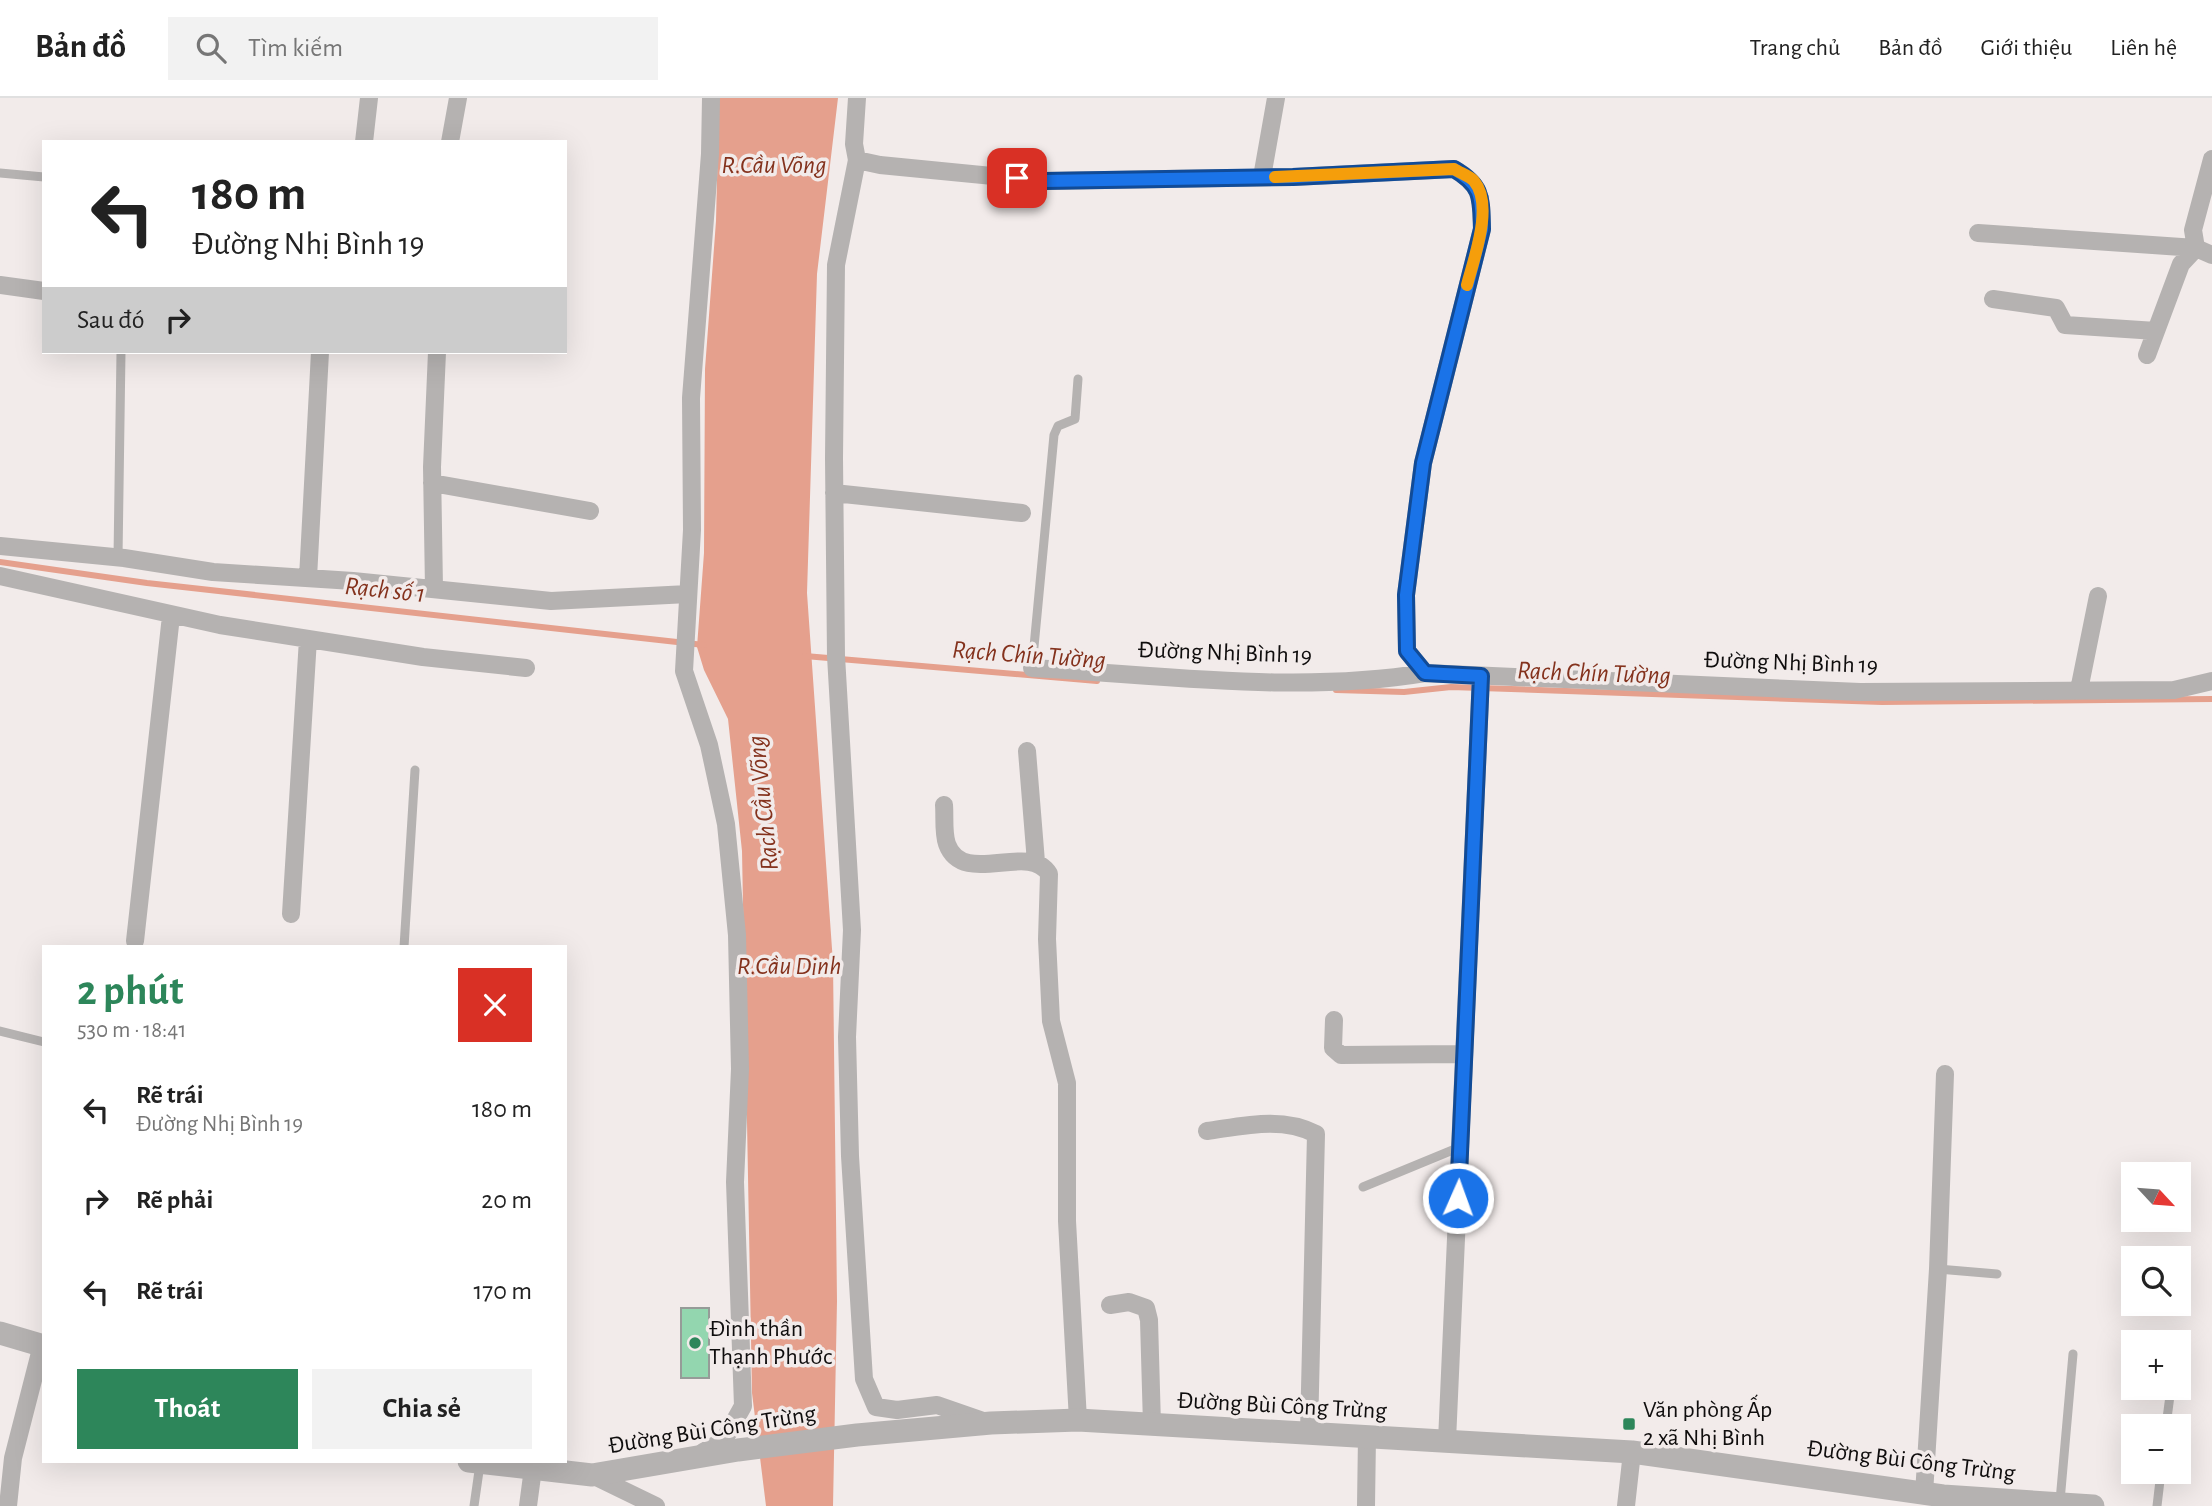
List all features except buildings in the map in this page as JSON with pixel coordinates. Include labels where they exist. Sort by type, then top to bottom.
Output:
[{"type":"street","points":[[364,140],[369,98]]},
{"type":"street","points":[[450,140],[458,98]]},
{"type":"street","points":[[690,1459],[724,1440],[743,1406],[735,1182],[740,1069],[737,935],[726,824],[709,745],[684,671],[692,530],[691,398],[710,154],[711,98]]},
{"type":"street","points":[[857,98],[854,144],[857,160],[836,265],[834,494],[836,663],[852,930],[847,1037],[850,1156],[864,1379],[876,1407],[897,1409],[937,1405],[991,1423]]},
{"type":"street","points":[[1262,177],[1276,98]]},
{"type":"street","points":[[2204,251],[2193,230],[2212,159]]},
{"type":"street","points":[[857,160],[880,165],[1044,181],[1262,177],[1454,169],[1474,181],[1481,200],[1482,229],[1423,463],[1406,595],[1407,651],[1425,673]]},
{"type":"street","points":[[1978,233],[2204,251]]},
{"type":"street","points":[[2147,355],[2181,264],[2204,251]]},
{"type":"street","points":[[0,285],[42,291]]},
{"type":"street","points":[[1993,299],[2056,308],[2065,325],[2156,331]]},
{"type":"street","points":[[308,578],[320,354]]},
{"type":"street","points":[[434,588],[432,483],[437,354]]},
{"type":"street","points":[[432,483],[590,511]]},
{"type":"street","points":[[834,494],[1022,513]]},
{"type":"street","points":[[0,546],[118,558],[213,572],[434,588],[551,601],[688,594]]},
{"type":"street","points":[[0,576],[171,617],[423,657],[526,668]]},
{"type":"street","points":[[2079,690],[2098,596]]},
{"type":"street","points":[[135,941],[171,617]]},
{"type":"street","points":[[291,914],[308,639]]},
{"type":"street","name":"Đường Nhị Bình 19","points":[[1032,667],[1250,681],[1377,681],[1425,673],[1860,692],[2174,690],[2212,681]]},
{"type":"street","points":[[1447,1441],[1481,677]]},
{"type":"street","points":[[1027,751],[1036,862],[1049,874],[1051,1021],[1067,1083],[1067,1221],[1078,1420]]},
{"type":"street","points":[[944,805],[947,844],[962,860],[994,864],[1036,862]]},
{"type":"street","points":[[1334,1020],[1333,1048],[1341,1055],[1463,1054]]},
{"type":"street","points":[[1924,1494],[1938,1269],[1945,1073]]},
{"type":"street","points":[[1207,1131],[1265,1123],[1301,1126],[1316,1134],[1309,1432]]},
{"type":"street","points":[[1110,1305],[1129,1302],[1146,1308],[1149,1320],[1152,1425]]},
{"type":"street","points":[[0,1333],[42,1345]]},
{"type":"street","points":[[8,1506],[13,1458],[42,1349]]},
{"type":"street","name":"Đường Bùi Công Trừng","points":[[495,1463],[534,1465],[592,1475],[738,1450],[857,1435],[991,1423],[1078,1420],[1632,1452],[1924,1494],[2093,1506]]},
{"type":"street","points":[[1366,1506],[1367,1436]]},
{"type":"street","points":[[1626,1506],[1632,1452]]},
{"type":"street","points":[[528,1506],[534,1465]]},
{"type":"street","points":[[592,1475],[656,1506]]},
{"type":"lane","points":[[0,173],[42,177]]},
{"type":"lane","points":[[118,558],[121,354]]},
{"type":"lane","points":[[1032,667],[1054,435],[1058,426],[1075,419],[1078,379]]},
{"type":"lane","points":[[404,945],[415,770]]},
{"type":"lane","points":[[0,1031],[42,1042]]},
{"type":"lane","points":[[1363,1187],[1460,1147]]},
{"type":"lane","points":[[1938,1269],[1997,1273]]},
{"type":"lane","points":[[2060,1503],[2073,1354]]},
{"type":"lane","points":[[474,1506],[475,1463]]},
{"type":"lane","points":[[2157,1506],[2160,1484]]},
{"type":"water","points":[[719,98],[838,98],[817,274],[807,593],[833,963],[837,1301],[833,1506],[766,1506],[752,1393],[742,851],[728,719],[704,670],[697,647],[704,553],[705,369],[716,221]]},
{"type":"waterway","name":"Rạch số 1","points":[[0,562],[147,583],[704,645]]},
{"type":"waterway","name":"Rạch Chín Tường","points":[[805,656],[1097,681]]},
{"type":"waterway","name":"Rạch Chín Tường","points":[[1336,690],[1404,692],[1451,687],[1882,702],[2212,699]]},
{"type":"slow traffic","points":[[1275,177],[1454,169],[1474,181],[1481,200],[1482,229],[1467,285]]},
{"type":"place","name":"Đình thần Thạnh Phước","points":[[695,1343]]},
{"type":"place","name":"Văn phòng Ấp 2 xã Nhị Bình","points":[[1629,1424]]},
{"type":"route","points":[[1017,178],[1044,181],[1262,177],[1454,169],[1474,181],[1481,200],[1482,229],[1423,463],[1406,595],[1407,651],[1425,673],[1481,676],[1458,1198]]},
{"type":"water label","name":"R.Cầu Võng","points":[[774,165]]},
{"type":"water label","name":"Rạch Cầu Võng","points":[[763,803]]},
{"type":"water label","name":"R.Cầu Dinh","points":[[789,966]]}]
